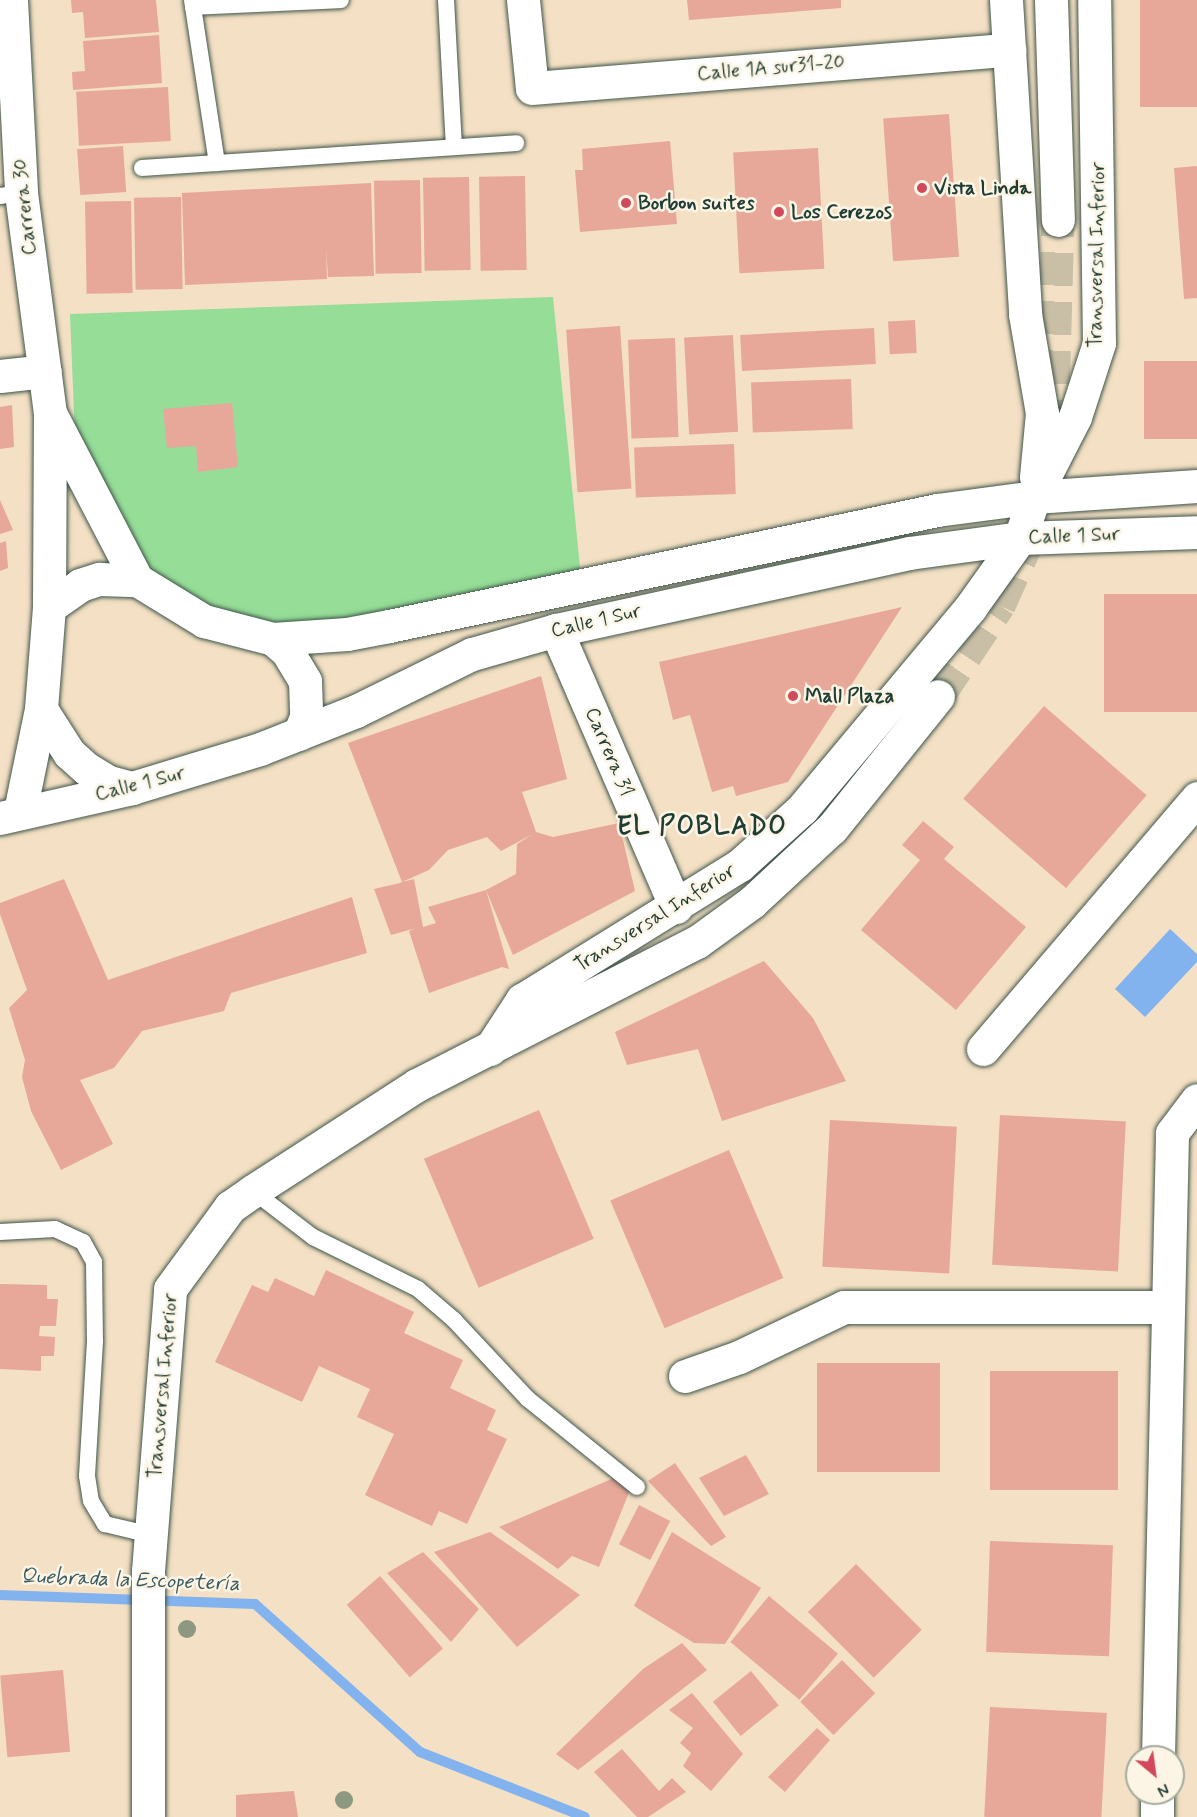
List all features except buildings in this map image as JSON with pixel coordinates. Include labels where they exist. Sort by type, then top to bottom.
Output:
[{"type":"street","name":"Carrera 30","points":[[11,0],[10,195],[45,371],[50,412],[49,608]]},
{"type":"street","name":"Calle 1A sur31-20","points":[[523,0],[532,87],[1009,50]]},
{"type":"street","name":"Transversal Inferior","points":[[1006,0],[1025,314],[1042,413],[1034,497]]},
{"type":"street","name":"Transversal Inferior","points":[[1051,0],[1059,220]]},
{"type":"street","name":"Transversal Inferior","points":[[490,1049],[522,1000],[740,866],[802,809],[970,608],[1020,538],[1034,497],[1075,417],[1098,343],[1094,0]]},
{"type":"street","points":[[0,376],[45,371]]},
{"type":"street","name":"Carrera 30","points":[[50,412],[137,580]]},
{"type":"street","name":"Calle 1 Sur","points":[[137,580],[204,621],[273,639],[347,634],[582,587],[870,522],[1034,497],[1197,486]]},
{"type":"street","name":"Calle 1 Sur","points":[[49,608],[40,709],[10,814],[132,788],[299,734],[402,690],[472,654],[556,630],[879,558],[1020,538],[1197,532]]},
{"type":"street","points":[[49,608],[63,595],[89,582],[118,578],[137,580]]},
{"type":"street","name":"Carrera 31","points":[[556,630],[676,907]]},
{"type":"street","points":[[273,639],[287,651],[305,681],[306,717],[299,734]]},
{"type":"street","name":"Transversal Inferior","points":[[148,1815],[148,1570],[170,1289],[230,1207],[253,1191],[417,1085],[697,942],[752,902],[832,828],[938,696]]},
{"type":"street","points":[[40,709],[69,753],[87,769],[109,782],[132,788]]},
{"type":"street","points":[[983,1049],[1197,798]]},
{"type":"street","points":[[1158,1745],[1172,1133],[1197,1100]]},
{"type":"street","points":[[685,1376],[739,1357],[844,1307],[1168,1307]]},
{"type":"lane","points":[[217,163],[193,4],[341,0]]},
{"type":"lane","points":[[446,0],[454,147]]},
{"type":"lane","points":[[142,168],[516,142]]},
{"type":"lane","points":[[253,1191],[313,1236],[418,1289],[454,1320],[528,1399],[637,1487]]},
{"type":"lane","points":[[0,1232],[55,1228],[83,1242],[94,1262],[95,1341],[87,1476],[90,1501],[105,1524],[151,1535]]},
{"type":"green space","points":[[553,297],[582,587],[273,639],[137,580],[76,463],[70,314]]},
{"type":"water","points":[[1170,929],[1197,954],[1197,962],[1145,1017],[1115,989]]},
{"type":"waterway","name":"Quebrada la Escopetería","points":[[0,1595],[255,1604],[420,1752],[585,1817]]},
{"type":"tunnel","points":[[1052,432],[1058,220]]},
{"type":"tunnel","points":[[938,696],[999,605],[1034,527]]},
{"type":"place","name":"Vista Linda","points":[[922,188]]},
{"type":"place","name":"Borbon suites","points":[[626,203]]},
{"type":"place","name":"Los Cerezos","points":[[779,212]]},
{"type":"place","name":"Mall Plaza","points":[[793,696]]},
{"type":"district","name":"EL POBLADO","points":[[702,828]]}]
